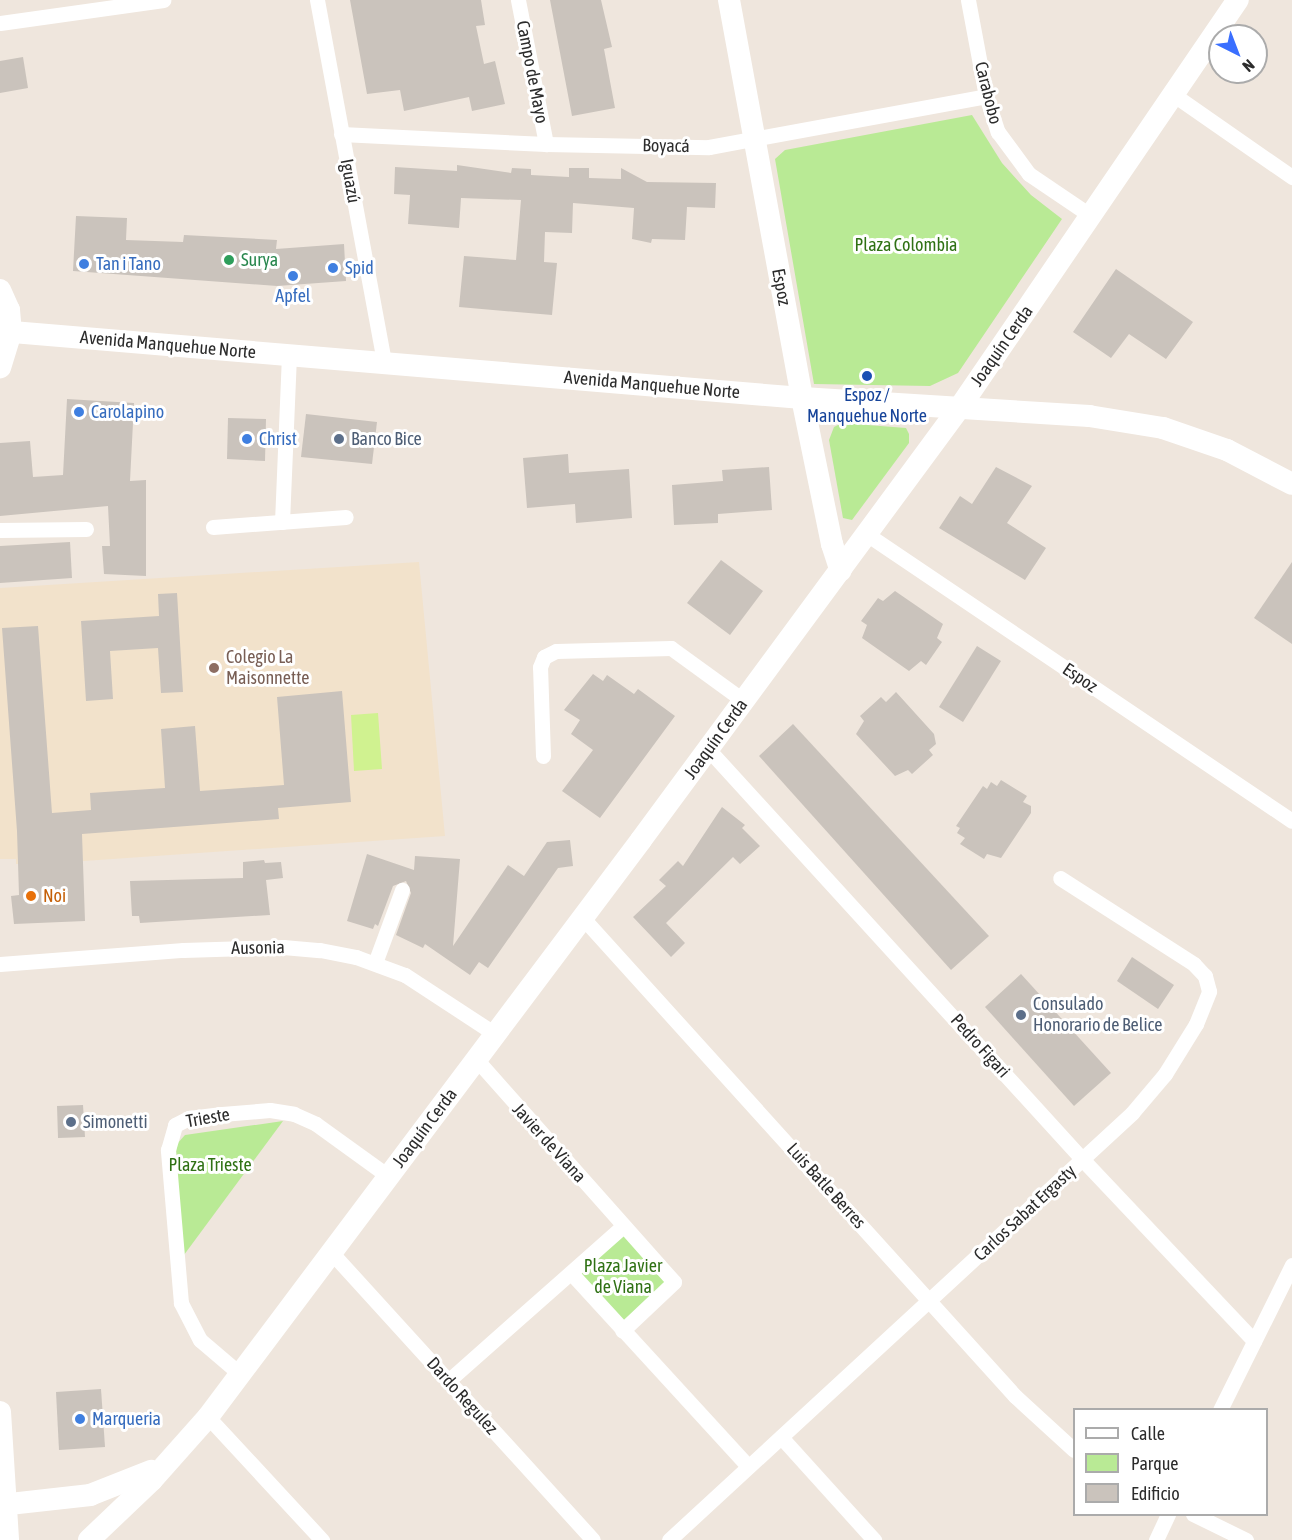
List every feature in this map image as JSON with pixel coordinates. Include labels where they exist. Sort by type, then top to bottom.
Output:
[{"type":"street","points":[[0,23],[118,4],[163,0]]},
{"type":"street","name":"Iguazú","points":[[317,0],[384,362]]},
{"type":"street","name":"Campo de Mayo","points":[[518,0],[546,144]]},
{"type":"street","name":"Espoz","points":[[729,0],[802,398],[831,544],[841,572]]},
{"type":"street","name":"Carabobo","points":[[968,0],[986,96],[998,132],[1018,161],[1042,184],[1092,216]]},
{"type":"street","name":"Joaquín Cerda","points":[[89,1540],[170,1460],[208,1417],[841,572],[960,407],[1238,0]]},
{"type":"street","points":[[1174,95],[1292,177]]},
{"type":"street","name":"Boyacá","points":[[342,134],[546,144],[709,147],[986,96]]},
{"type":"street","points":[[0,290],[9,310],[0,367]]},
{"type":"street","name":"Avenida Manquehue Norte","points":[[6,332],[802,398],[1089,416],[1163,428],[1227,450],[1292,484]]},
{"type":"street","points":[[282,522],[289,355]]},
{"type":"street","points":[[213,527],[346,517]]},
{"type":"street","points":[[0,530],[86,529]]},
{"type":"street","name":"Espoz","points":[[868,535],[1292,820]]},
{"type":"street","points":[[543,756],[540,667],[544,657],[556,651],[671,648],[744,701]]},
{"type":"street","name":"Pedro Figari","points":[[708,749],[1083,1160],[1254,1341]]},
{"type":"street","name":"Carlos Sabat Ergasty","points":[[669,1540],[930,1302],[1132,1113],[1165,1074],[1201,1015],[1209,991],[1205,976],[1194,964],[1060,878]]},
{"type":"street","points":[[375,963],[402,890]]},
{"type":"street","name":"Luis Batle Berres","points":[[582,917],[1039,1422],[1073,1449]]},
{"type":"street","name":"Ausonia","points":[[0,964],[283,947],[329,951],[375,963],[431,989],[495,1034]]},
{"type":"street","name":"Javier de Viana","points":[[476,1059],[674,1282],[622,1331]]},
{"type":"street","name":"Trieste","points":[[240,1374],[200,1340],[181,1302],[168,1150],[175,1125],[189,1118],[222,1114],[270,1110],[294,1114],[316,1124],[388,1176]]},
{"type":"street","points":[[448,1381],[623,1226]]},
{"type":"street","name":"Dardo Regulez","points":[[331,1252],[593,1540]]},
{"type":"street","points":[[1221,1408],[1292,1265]]},
{"type":"street","points":[[571,1273],[748,1466]]},
{"type":"street","points":[[0,1412],[3,1505],[8,1540]]},
{"type":"street","points":[[208,1417],[322,1540]]},
{"type":"street","points":[[781,1437],[874,1540]]},
{"type":"street","name":"Joaquín Cerda","points":[[3,1505],[90,1495],[125,1485],[170,1460]]},
{"type":"street","points":[[1156,1540],[1168,1516]]},
{"type":"street","points":[[1195,1516],[1246,1540]]},
{"type":"shaded area","name":"Colegio La Maisonnette","points":[[419,562],[445,836],[84,861],[16,864],[16,859],[0,859],[0,588]]},
{"type":"green space","name":"Plaza Colombia","points":[[972,115],[1002,163],[1031,195],[1062,219],[958,373],[930,386],[814,384],[775,159],[785,150]]},
{"type":"green space","points":[[842,423],[906,428],[909,434],[909,443],[852,520],[843,518],[829,440],[834,427]]},
{"type":"green space","points":[[378,713],[382,769],[354,771],[351,715]]},
{"type":"green space","name":"Plaza Trieste","points":[[283,1121],[181,1259],[176,1145],[185,1135]]},
{"type":"green space","name":"Plaza Javier de Viana","points":[[625,1232],[668,1281],[621,1323],[578,1274]]},
{"type":"building","points":[[350,0],[481,0],[485,25],[476,26],[484,64],[495,61],[505,104],[472,111],[469,97],[404,111],[400,90],[367,94]]},
{"type":"building","points":[[550,0],[601,0],[612,47],[604,49],[615,108],[572,116]]},
{"type":"building","points":[[23,57],[28,88],[0,93],[0,61]]},
{"type":"building","points":[[457,165],[511,173],[512,168],[531,169],[531,175],[569,177],[569,168],[589,168],[589,178],[621,179],[621,168],[647,182],[716,183],[715,208],[687,207],[685,240],[652,239],[651,243],[632,239],[634,208],[573,203],[572,233],[545,232],[544,262],[557,263],[552,315],[459,307],[464,256],[516,260],[521,200],[461,198],[459,228],[408,224],[410,195],[394,194],[395,167],[457,171]]},
{"type":"building","points":[[76,216],[127,218],[126,240],[183,242],[184,235],[277,240],[276,249],[344,244],[346,281],[277,286],[73,271]]},
{"type":"building","points":[[1116,269],[1193,322],[1166,359],[1129,334],[1111,358],[1073,332]]},
{"type":"building","points":[[67,399],[134,403],[130,481],[146,480],[146,576],[104,574],[102,546],[110,546],[108,506],[0,516],[0,443],[30,441],[33,477],[63,475]]},
{"type":"building","name":"Banco Bice","points":[[306,414],[377,422],[372,464],[301,457]]},
{"type":"building","name":"Christ","points":[[228,418],[266,419],[265,461],[227,459]]},
{"type":"building","points":[[568,454],[569,473],[629,469],[632,518],[576,523],[575,504],[527,508],[523,458]]},
{"type":"building","points":[[769,467],[772,510],[718,514],[718,523],[674,525],[672,485],[723,481],[722,470]]},
{"type":"building","points":[[996,467],[1032,486],[1007,523],[1046,548],[1025,580],[939,528],[960,496],[972,504]]},
{"type":"building","points":[[70,542],[72,578],[0,583],[0,546]]},
{"type":"building","points":[[721,560],[763,591],[730,635],[687,603]]},
{"type":"building","points":[[1292,562],[1292,644],[1254,618]]},
{"type":"building","points":[[895,591],[943,624],[937,638],[942,642],[926,665],[921,661],[909,671],[862,638],[867,625],[861,621],[878,598],[883,601]]},
{"type":"building","points":[[177,593],[183,692],[161,693],[158,648],[110,651],[113,699],[86,701],[81,621],[159,616],[158,594]]},
{"type":"building","points":[[38,626],[52,813],[91,810],[90,793],[165,788],[161,729],[195,726],[200,791],[284,785],[277,697],[342,691],[351,802],[278,808],[279,819],[82,834],[85,921],[14,924],[11,896],[19,895],[17,831],[2,628]]},
{"type":"building","points":[[977,646],[1001,661],[963,722],[939,707]]},
{"type":"building","points":[[593,674],[603,681],[607,675],[634,694],[638,689],[675,716],[600,818],[562,791],[593,750],[571,734],[580,720],[564,710]]},
{"type":"building","points":[[896,692],[934,734],[936,744],[929,750],[933,755],[912,774],[908,770],[895,776],[856,734],[864,721],[860,716],[881,697],[886,702]]},
{"type":"building","points":[[793,724],[989,936],[951,970],[759,756]]},
{"type":"building","points":[[1001,780],[1027,796],[1023,802],[1031,806],[1031,813],[1001,858],[987,854],[984,859],[960,844],[965,838],[957,833],[960,828],[956,826],[983,786],[987,789],[991,782],[997,786]]},
{"type":"building","points":[[722,807],[745,825],[742,828],[760,846],[740,864],[733,857],[666,923],[685,943],[671,957],[633,917],[666,886],[659,880],[678,861],[683,866]]},
{"type":"building","points":[[570,840],[573,866],[558,868],[488,968],[479,962],[470,975],[425,944],[423,948],[396,935],[411,893],[406,881],[393,886],[378,926],[375,924],[373,929],[347,921],[367,854],[414,870],[415,856],[460,859],[453,946],[508,865],[524,876],[547,842]]},
{"type":"building","points":[[264,860],[265,863],[281,862],[283,878],[266,880],[270,915],[140,923],[139,916],[132,916],[130,881],[243,878],[243,862]]},
{"type":"building","points":[[1132,957],[1174,985],[1158,1009],[1117,981]]},
{"type":"building","points":[[1021,974],[1111,1073],[1074,1106],[985,1007]]},
{"type":"building","name":"Simonetti","points":[[83,1105],[85,1137],[58,1138],[57,1106]]},
{"type":"building","name":"Marqueria","points":[[101,1389],[105,1447],[59,1450],[56,1392]]},
{"type":"place","name":"Surya","points":[[229,260]]},
{"type":"place","name":"Tan i Tano","points":[[84,264]]},
{"type":"place","name":"Spid","points":[[333,268]]},
{"type":"place","name":"Apfel","points":[[293,276]]},
{"type":"place","name":"Espoz / Manquehue Norte","points":[[867,376]]},
{"type":"place","name":"Carolapino","points":[[79,412]]},
{"type":"place","name":"Christ","points":[[247,439]]},
{"type":"place","name":"Banco Bice","points":[[339,439]]},
{"type":"place","name":"Colegio La Maisonnette","points":[[214,668]]},
{"type":"place","name":"Noi","points":[[31,896]]},
{"type":"place","name":"Consulado Honorario de Belice","points":[[1021,1015]]},
{"type":"place","name":"Simonetti","points":[[71,1122]]},
{"type":"place","name":"Marqueria","points":[[80,1419]]}]
